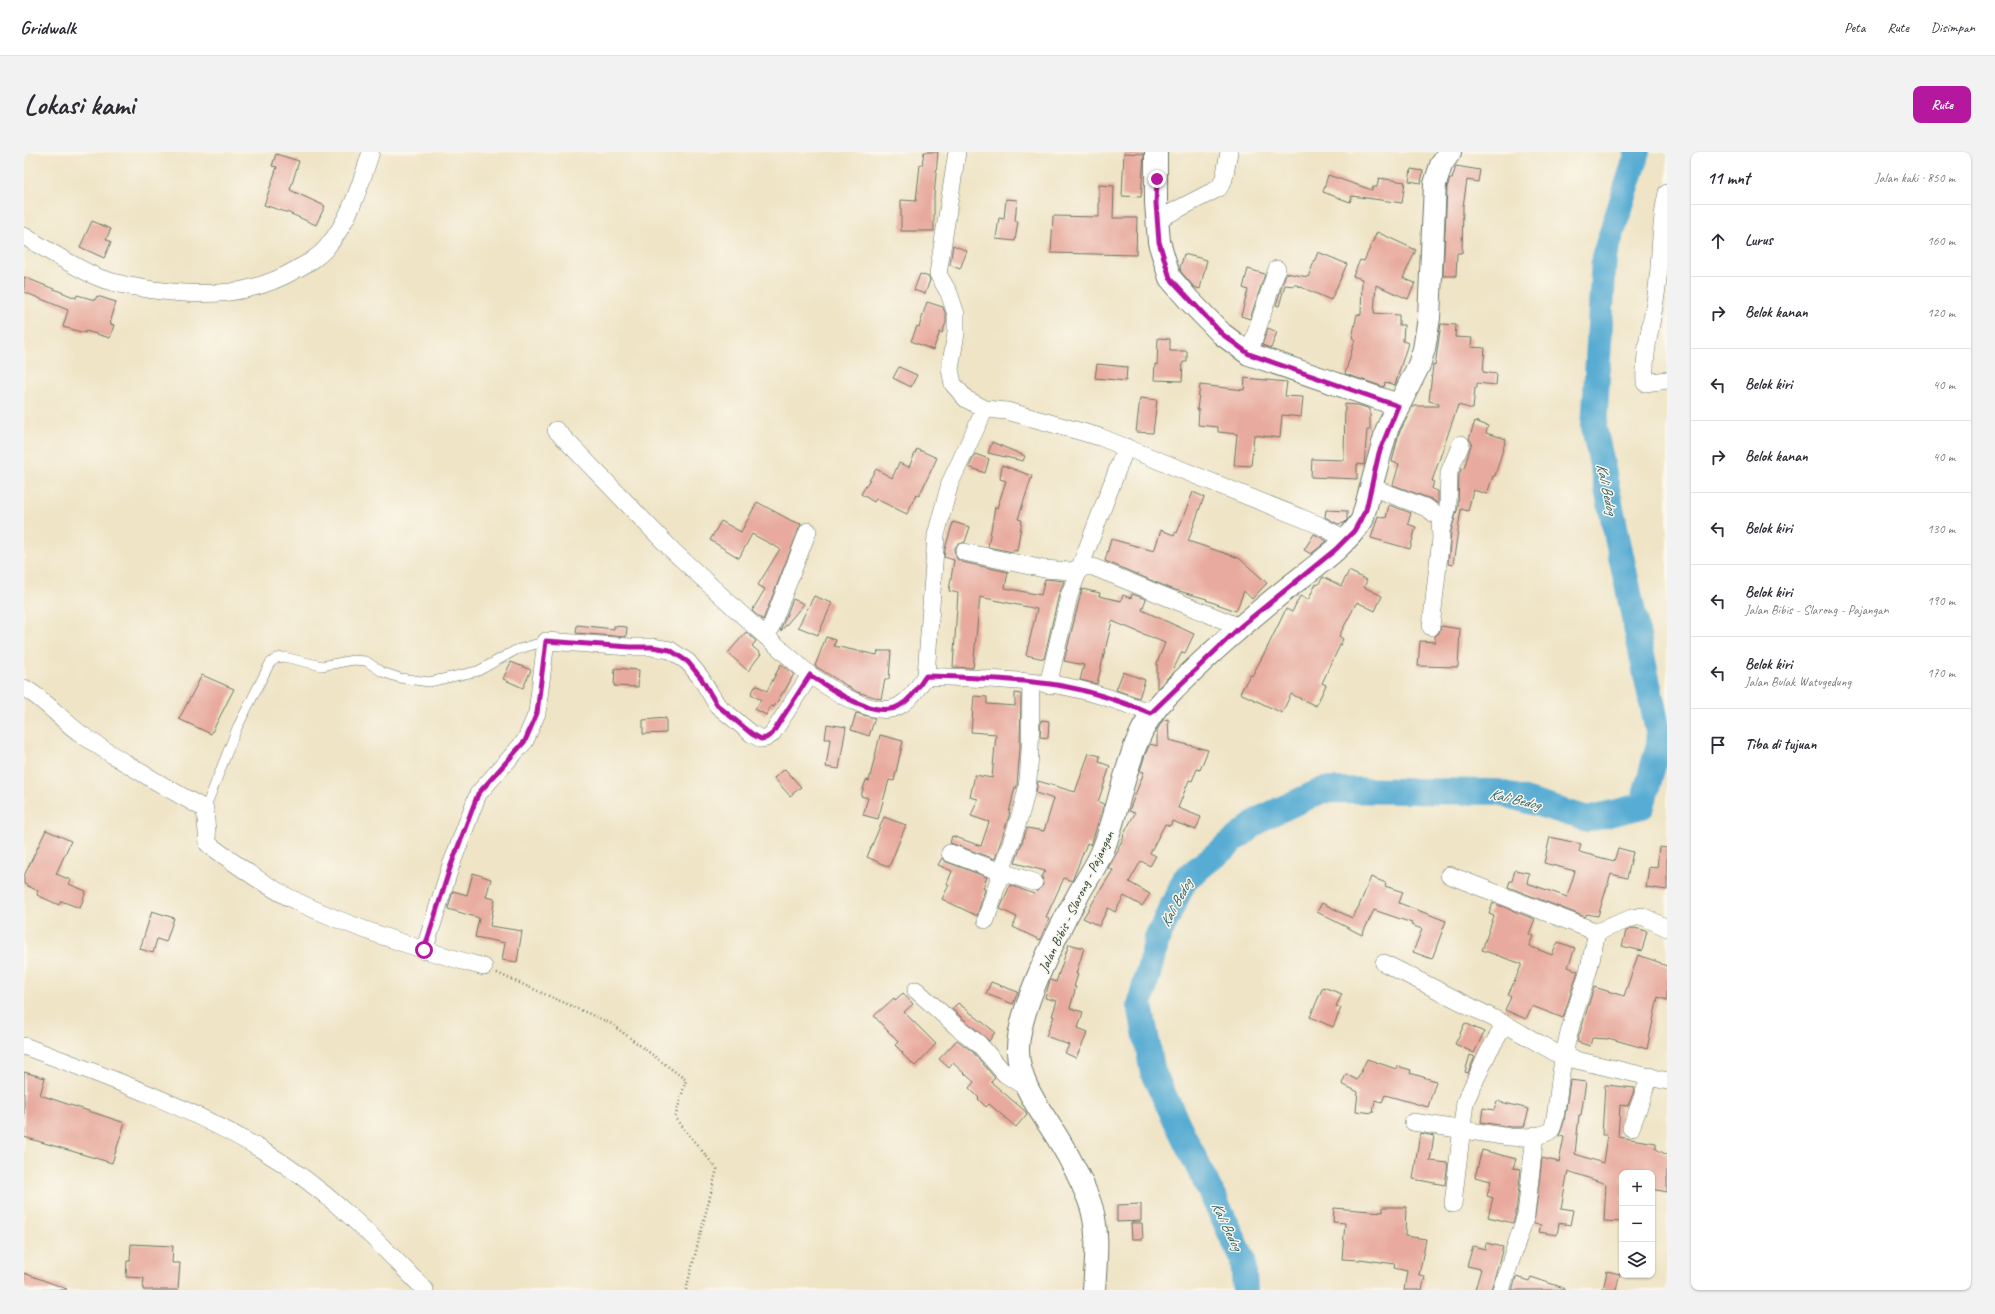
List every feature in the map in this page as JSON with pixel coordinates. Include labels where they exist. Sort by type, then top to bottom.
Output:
[{"type":"main road","points":[[1156,152],[1157,220],[1159,242],[1170,278],[1222,334],[1249,354],[1398,406]]},
{"type":"main road","name":"Jalan Bibis - Slarong - Pajangan","points":[[1094,1290],[1097,1240],[1096,1227],[1088,1200],[1061,1144],[1027,1088],[1018,1058],[1020,1034],[1025,1013],[1053,946],[1076,898],[1088,882],[1102,853],[1119,803],[1132,753],[1151,713],[1240,627],[1347,540],[1362,520],[1379,453],[1398,406],[1419,365],[1428,332],[1434,192],[1441,165],[1450,152]]},
{"type":"street","points":[[24,236],[96,276],[120,284],[179,294],[210,295],[249,289],[276,280],[311,261],[325,249],[346,218],[371,152]]},
{"type":"street","points":[[957,152],[938,274],[949,293],[956,314],[956,332],[950,369],[953,384],[966,399],[985,409],[1007,411],[1100,437],[1312,522],[1347,540]]},
{"type":"street","points":[[1157,220],[1219,188],[1224,179],[1229,152]]},
{"type":"street","points":[[1667,193],[1663,211],[1658,280],[1644,360],[1645,383],[1667,380]]},
{"type":"street","points":[[1249,354],[1277,269]]},
{"type":"street","points":[[556,430],[674,551],[810,675],[835,691],[861,704],[886,710],[898,706],[908,699],[926,676],[936,535],[950,484],[985,409]]},
{"type":"street","points":[[1431,627],[1442,528],[1448,507],[1449,472],[1461,444]]},
{"type":"street","points":[[986,920],[1000,872],[1013,836],[1026,788],[1039,684],[1070,596],[1126,447]]},
{"type":"street","points":[[1371,487],[1427,508],[1438,515],[1442,528]]},
{"type":"street","points":[[767,637],[808,531]]},
{"type":"street","points":[[964,552],[1044,569],[1071,571],[1082,566],[1093,567],[1240,627]]},
{"type":"street","points":[[424,950],[450,868],[478,794],[525,741],[537,713],[546,641],[630,647],[652,647],[670,650],[688,662],[701,678],[717,705],[752,734],[761,739],[772,734],[810,675]]},
{"type":"street","points":[[926,676],[1039,684],[1091,693],[1151,713]]},
{"type":"street","points":[[24,688],[47,704],[80,733],[143,774],[205,809],[208,844],[249,874],[297,901],[353,924],[424,950],[484,967]]},
{"type":"street","points":[[950,853],[1000,872],[1034,882]]},
{"type":"street","points":[[1449,875],[1521,904],[1580,924],[1597,932],[1632,918],[1642,916],[1667,928]]},
{"type":"street","points":[[1413,1122],[1461,1131],[1523,1138],[1545,1134],[1551,1130],[1563,1057],[1571,1021],[1584,984],[1597,932]]},
{"type":"street","points":[[1384,963],[1505,1024],[1563,1057],[1667,1081]]},
{"type":"street","points":[[916,990],[957,1027],[979,1044],[1005,1074],[1027,1088]]},
{"type":"street","points":[[1453,1204],[1465,1102],[1505,1024]]},
{"type":"street","points":[[24,1046],[127,1086],[212,1123],[264,1151],[316,1188],[359,1223],[425,1290]]},
{"type":"street","points":[[1631,1128],[1650,1076]]},
{"type":"street","points":[[1501,1290],[1526,1215],[1535,1135]]},
{"type":"lane","points":[[205,809],[237,728],[270,663],[276,658],[284,657],[322,666],[353,660],[366,661],[382,672],[400,678],[429,682],[478,671],[516,650],[546,641]]},
{"type":"path","points":[[484,967],[610,1023],[686,1080],[675,1118],[718,1168],[686,1290]]},
{"type":"building","points":[[924,152],[938,152],[934,196],[934,231],[901,231],[901,200],[916,201],[920,165],[922,165]]},
{"type":"building","points":[[1124,153],[1144,154],[1141,197],[1122,196]]},
{"type":"building","points":[[276,154],[299,161],[290,190],[325,206],[316,225],[289,213],[264,205],[277,167],[272,166]]},
{"type":"building","points":[[1456,166],[1480,170],[1478,182],[1467,180],[1463,206],[1462,253],[1457,253],[1456,276],[1443,276],[1447,187],[1450,179],[1452,179]]},
{"type":"building","points":[[1411,169],[1423,171],[1421,183],[1409,181]]},
{"type":"building","points":[[1328,175],[1372,190],[1372,187],[1377,187],[1379,178],[1405,182],[1402,203],[1352,196],[1350,202],[1323,192]]},
{"type":"building","points":[[1099,185],[1114,186],[1113,218],[1137,218],[1136,255],[1051,253],[1053,216],[1099,217]]},
{"type":"building","points":[[1006,199],[1017,200],[1015,221],[1018,221],[1015,241],[996,239],[999,218],[1004,219]]},
{"type":"building","points":[[92,221],[111,229],[106,239],[111,242],[104,258],[80,247]]},
{"type":"building","points":[[1377,232],[1416,250],[1403,278],[1415,283],[1408,299],[1376,285],[1374,313],[1399,315],[1399,325],[1404,325],[1403,341],[1408,343],[1395,385],[1385,382],[1384,387],[1345,374],[1355,339],[1352,338],[1357,314],[1361,315],[1362,279],[1353,276],[1360,260],[1364,261]]},
{"type":"building","points":[[953,245],[967,251],[960,269],[950,265]]},
{"type":"building","points":[[1318,252],[1347,264],[1331,300],[1294,284],[1294,286],[1285,285],[1279,306],[1276,305],[1286,273],[1308,277]]},
{"type":"building","points":[[1184,254],[1207,260],[1200,289],[1194,287],[1181,272],[1180,268]]},
{"type":"building","points":[[1248,269],[1265,274],[1250,319],[1241,316],[1248,290],[1243,288]]},
{"type":"building","points":[[920,274],[929,277],[930,280],[925,294],[914,290]]},
{"type":"building","points":[[24,277],[76,298],[77,295],[95,300],[97,296],[116,302],[110,324],[114,325],[110,338],[86,331],[85,333],[63,327],[68,310],[24,292]]},
{"type":"building","points":[[927,302],[943,307],[946,316],[946,323],[942,333],[940,332],[933,350],[911,341],[917,326],[919,327]]},
{"type":"building","points":[[1441,324],[1456,325],[1455,337],[1472,338],[1471,347],[1485,348],[1483,372],[1497,374],[1496,385],[1477,383],[1477,388],[1475,388],[1473,409],[1458,405],[1432,481],[1434,481],[1432,489],[1438,491],[1438,504],[1431,499],[1393,485],[1399,464],[1392,462],[1399,433],[1413,406],[1439,406],[1439,404],[1429,401],[1433,365],[1435,366]]},
{"type":"building","points":[[1268,328],[1277,332],[1271,348],[1262,345]]},
{"type":"building","points":[[1158,338],[1170,339],[1170,351],[1187,351],[1187,362],[1183,362],[1182,381],[1154,380],[1155,364],[1157,365]]},
{"type":"building","points":[[1097,364],[1127,367],[1126,381],[1095,378]]},
{"type":"building","points":[[899,367],[917,375],[911,387],[893,378]]},
{"type":"building","points":[[1245,378],[1287,382],[1285,396],[1303,397],[1301,417],[1282,415],[1280,438],[1254,435],[1251,466],[1234,465],[1237,434],[1218,432],[1218,427],[1198,425],[1199,410],[1197,410],[1200,385],[1244,390]]},
{"type":"building","points":[[1140,398],[1157,400],[1153,433],[1136,432]]},
{"type":"building","points":[[1345,404],[1358,405],[1370,409],[1370,430],[1367,430],[1364,465],[1357,464],[1357,479],[1311,477],[1312,459],[1344,460]]},
{"type":"building","points":[[1475,421],[1488,426],[1486,433],[1506,439],[1495,476],[1493,476],[1487,494],[1473,490],[1468,511],[1461,509],[1453,565],[1448,564],[1451,532],[1458,507],[1459,474],[1462,468],[1464,469],[1472,443],[1469,439]]},
{"type":"building","points":[[992,442],[1025,456],[1023,461],[988,453]]},
{"type":"building","points":[[917,449],[937,458],[919,496],[916,494],[907,514],[876,499],[874,502],[861,494],[876,469],[892,478],[899,463],[909,467]]},
{"type":"building","points":[[975,454],[989,459],[985,473],[969,467]]},
{"type":"building","points":[[1002,465],[1032,476],[1018,519],[1022,520],[1017,551],[1013,550],[1013,552],[988,547],[995,507],[997,508],[1006,481],[1000,479]]},
{"type":"building","points":[[1193,492],[1204,497],[1188,541],[1239,558],[1267,583],[1252,599],[1244,591],[1236,611],[1206,600],[1207,599],[1172,589],[1105,561],[1111,539],[1154,551],[1161,530],[1174,535],[1175,532],[1177,533]]},
{"type":"building","points":[[757,502],[792,521],[801,524],[763,620],[752,611],[765,589],[758,585],[780,549],[752,534],[739,558],[710,540],[721,521],[741,532]]},
{"type":"building","points":[[1389,505],[1411,513],[1408,524],[1416,527],[1410,549],[1371,538],[1378,516],[1386,518]]},
{"type":"building","points":[[1326,510],[1347,511],[1347,520],[1344,523],[1338,524],[1325,517]]},
{"type":"building","points":[[953,522],[970,527],[965,542],[957,545],[954,550],[957,559],[962,562],[1008,572],[1005,588],[1041,595],[1045,579],[1064,581],[1059,594],[1044,659],[1026,655],[1037,609],[980,597],[973,668],[953,667],[958,593],[949,591],[954,560],[944,557]]},
{"type":"building","points":[[1314,534],[1327,541],[1311,554],[1304,550]]},
{"type":"building","points":[[1349,571],[1367,580],[1364,587],[1382,596],[1375,611],[1357,602],[1339,636],[1343,639],[1322,683],[1326,685],[1316,706],[1291,694],[1282,713],[1240,693],[1250,675],[1252,676],[1286,609],[1292,612],[1300,596],[1308,600],[1316,584],[1318,585],[1323,577],[1341,586]]},
{"type":"building","points":[[1082,589],[1100,593],[1099,596],[1121,601],[1123,595],[1131,598],[1132,594],[1146,599],[1142,610],[1194,634],[1185,653],[1182,652],[1171,674],[1157,689],[1157,663],[1165,643],[1112,621],[1097,684],[1080,680],[1084,665],[1064,661]]},
{"type":"building","points":[[814,596],[832,603],[818,635],[798,627]]},
{"type":"building","points":[[793,599],[804,604],[780,631]]},
{"type":"building","points":[[577,625],[614,629],[614,626],[627,627],[626,637],[576,633]]},
{"type":"building","points":[[1441,626],[1460,629],[1458,667],[1418,666],[1420,641],[1435,642],[1435,636],[1439,633]]},
{"type":"building","points":[[746,632],[756,641],[752,646],[761,654],[748,671],[728,653]]},
{"type":"building","points":[[826,637],[836,640],[834,646],[877,655],[878,651],[891,651],[889,679],[885,679],[881,699],[857,692],[815,666]]},
{"type":"building","points":[[511,662],[531,670],[523,688],[503,679]]},
{"type":"building","points":[[781,664],[794,674],[774,707],[771,706],[766,715],[755,709],[761,700],[751,694],[756,685],[767,691]]},
{"type":"building","points":[[615,668],[639,670],[638,687],[614,686]]},
{"type":"building","points":[[1123,672],[1145,680],[1139,698],[1116,690]]},
{"type":"building","points":[[202,675],[234,689],[211,734],[179,719]]},
{"type":"building","points":[[1015,693],[1021,694],[1020,748],[1017,788],[1015,787],[1010,813],[995,859],[950,843],[952,836],[981,846],[989,822],[971,816],[978,799],[970,797],[975,775],[992,778],[996,734],[971,732],[974,696],[987,697],[987,704],[1015,706]]},
{"type":"building","points":[[856,713],[875,718],[869,736],[851,730]]},
{"type":"building","points":[[666,718],[666,733],[643,734],[643,720]]},
{"type":"building","points":[[1168,719],[1169,740],[1208,750],[1200,770],[1197,769],[1192,781],[1189,780],[1178,808],[1201,817],[1196,830],[1172,821],[1170,826],[1165,824],[1150,853],[1156,856],[1150,866],[1141,861],[1129,882],[1150,894],[1142,906],[1124,896],[1115,912],[1108,908],[1099,926],[1083,918],[1113,870],[1108,868],[1119,849],[1118,848],[1124,837],[1123,836],[1135,813],[1129,811],[1144,772],[1140,771],[1145,755],[1150,744],[1157,746],[1157,730],[1163,720]]},
{"type":"building","points":[[1041,720],[1049,721],[1048,738],[1040,737]]},
{"type":"building","points":[[827,724],[846,727],[839,769],[826,767],[830,739],[825,739]]},
{"type":"building","points":[[880,735],[903,741],[894,781],[889,780],[878,819],[863,815],[868,798],[861,796],[866,780],[869,781]]},
{"type":"building","points":[[1089,753],[1100,756],[1099,762],[1110,766],[1098,802],[1104,804],[1091,845],[1087,843],[1072,881],[1064,878],[1046,917],[1049,919],[1040,940],[1013,927],[1017,917],[1000,909],[1010,885],[1034,894],[1043,885],[1042,877],[1045,871],[1015,863],[1027,828],[1044,831],[1054,799],[1036,793],[1038,781],[1075,792]]},
{"type":"building","points":[[785,769],[801,787],[790,796],[774,778]]},
{"type":"building","points":[[884,817],[906,825],[889,867],[867,857]]},
{"type":"building","points":[[46,830],[71,841],[56,874],[71,880],[69,884],[86,891],[80,908],[61,901],[59,905],[37,895],[38,891],[24,884],[24,876]]},
{"type":"building","points":[[1550,837],[1581,844],[1579,852],[1614,861],[1618,848],[1633,852],[1627,878],[1611,874],[1598,916],[1587,914],[1585,917],[1508,887],[1510,881],[1512,881],[1515,870],[1529,873],[1527,883],[1567,897],[1575,871],[1544,863]]},
{"type":"building","points":[[1659,847],[1667,848],[1667,890],[1646,887],[1649,867],[1657,868]]},
{"type":"building","points":[[942,858],[947,862],[987,877],[977,916],[942,899],[949,885],[947,884],[952,871],[938,865]]},
{"type":"building","points":[[473,873],[491,879],[486,897],[495,899],[490,926],[522,931],[517,962],[502,960],[505,943],[475,937],[479,918],[448,909],[453,891],[467,895]]},
{"type":"building","points":[[1371,877],[1386,883],[1385,886],[1403,892],[1399,903],[1446,921],[1432,959],[1413,952],[1422,929],[1411,925],[1412,923],[1374,910],[1362,935],[1317,912],[1322,903],[1352,918],[1359,906]]},
{"type":"building","points":[[1493,903],[1535,919],[1529,934],[1533,936],[1529,946],[1552,955],[1558,942],[1575,948],[1568,967],[1578,971],[1563,1018],[1532,1006],[1526,1019],[1505,1010],[1511,997],[1508,995],[1522,964],[1482,950],[1494,916],[1489,914]]},
{"type":"building","points":[[152,911],[174,918],[166,942],[157,939],[153,953],[140,949]]},
{"type":"building","points":[[1634,928],[1647,931],[1642,951],[1622,946],[1626,931]]},
{"type":"building","points":[[1069,944],[1084,948],[1076,974],[1078,974],[1074,987],[1076,987],[1070,1008],[1083,1012],[1078,1028],[1088,1032],[1076,1058],[1065,1053],[1069,1045],[1046,1036],[1054,1016],[1052,1016],[1057,1001],[1045,998],[1050,980],[1056,982]]},
{"type":"building","points":[[1638,955],[1667,966],[1667,1000],[1658,997],[1647,1049],[1608,1038],[1592,1038],[1590,1046],[1577,1042],[1594,987],[1624,996]]},
{"type":"building","points":[[991,982],[1018,992],[1013,1004],[986,994]]},
{"type":"building","points":[[1323,987],[1342,994],[1336,1006],[1341,1008],[1333,1027],[1310,1017]]},
{"type":"building","points":[[903,993],[913,1004],[904,1012],[936,1044],[915,1066],[902,1054],[903,1053],[895,1045],[898,1042],[874,1016],[894,998],[895,1000]]},
{"type":"building","points":[[958,1003],[995,1032],[989,1041],[952,1009]]},
{"type":"building","points":[[1465,1023],[1484,1032],[1474,1053],[1455,1044]]},
{"type":"building","points":[[957,1040],[972,1051],[995,1078],[991,1082],[1025,1111],[1027,1114],[1016,1127],[989,1104],[986,1107],[978,1099],[979,1098],[969,1088],[974,1082],[953,1063],[949,1068],[939,1059]]},
{"type":"building","points":[[1470,1055],[1475,1057],[1468,1073],[1465,1072]]},
{"type":"building","points":[[1367,1059],[1396,1069],[1397,1066],[1411,1070],[1410,1073],[1436,1081],[1428,1107],[1385,1095],[1382,1102],[1375,1100],[1373,1113],[1356,1111],[1358,1092],[1342,1084],[1346,1074],[1357,1080]]},
{"type":"building","points":[[24,1072],[45,1078],[40,1095],[125,1123],[112,1163],[24,1137]]},
{"type":"building","points":[[1570,1080],[1586,1082],[1581,1115],[1579,1115],[1575,1154],[1603,1163],[1607,1135],[1602,1135],[1605,1085],[1635,1088],[1628,1106],[1620,1105],[1618,1137],[1656,1143],[1656,1149],[1667,1155],[1667,1192],[1655,1190],[1655,1170],[1619,1170],[1619,1222],[1604,1221],[1606,1184],[1568,1171],[1561,1208],[1573,1210],[1570,1225],[1559,1223],[1557,1235],[1539,1232],[1541,1225],[1534,1224],[1542,1158],[1559,1162],[1564,1137],[1559,1136],[1564,1122]]},
{"type":"building","points":[[1497,1101],[1529,1109],[1524,1127],[1510,1127],[1481,1122],[1483,1108],[1494,1110]]},
{"type":"building","points":[[1420,1133],[1434,1136],[1430,1161],[1448,1163],[1445,1185],[1413,1179]]},
{"type":"building","points":[[1482,1150],[1516,1159],[1513,1168],[1521,1169],[1516,1213],[1513,1223],[1488,1217],[1493,1198],[1487,1196],[1491,1181],[1475,1177]]},
{"type":"building","points":[[1141,1204],[1141,1221],[1117,1222],[1117,1205]]},
{"type":"building","points":[[1383,1207],[1406,1207],[1405,1236],[1426,1239],[1419,1275],[1425,1276],[1422,1290],[1404,1290],[1407,1271],[1394,1268],[1395,1264],[1360,1259],[1342,1259],[1345,1223],[1333,1222],[1334,1208],[1383,1212]]},
{"type":"building","points":[[1131,1223],[1142,1223],[1143,1239],[1132,1239]]},
{"type":"building","points":[[1486,1243],[1503,1247],[1491,1290],[1475,1290],[1481,1269],[1467,1266],[1473,1246],[1485,1249]]},
{"type":"building","points":[[131,1244],[173,1246],[172,1263],[180,1263],[178,1290],[143,1290],[144,1278],[126,1277],[127,1261],[130,1261]]},
{"type":"building","points":[[1607,1271],[1619,1274],[1616,1290],[1603,1290]]},
{"type":"building","points":[[24,1273],[67,1289],[33,1290],[24,1287]]},
{"type":"building","points":[[1516,1277],[1529,1281],[1531,1277],[1564,1288],[1564,1290],[1512,1290]]},
{"type":"waterway","name":"Kali Bedog","points":[[1245,1290],[1243,1259],[1153,1073],[1140,1005],[1157,939],[1185,879],[1262,818],[1323,790],[1498,792],[1588,819],[1642,806],[1660,741],[1594,427],[1604,257],[1638,152]]},
{"type":"route","points":[[424,950],[450,868],[478,794],[525,741],[537,713],[546,641],[630,647],[652,647],[670,650],[688,662],[701,678],[717,705],[752,734],[761,739],[772,734],[810,675],[835,691],[861,704],[886,710],[898,706],[908,699],[926,676],[959,677],[1058,686],[1091,693],[1151,713],[1240,627],[1347,540],[1362,520],[1366,510],[1379,453],[1387,429],[1398,406],[1249,354],[1222,334],[1170,278],[1159,242],[1156,203],[1157,179]]}]
